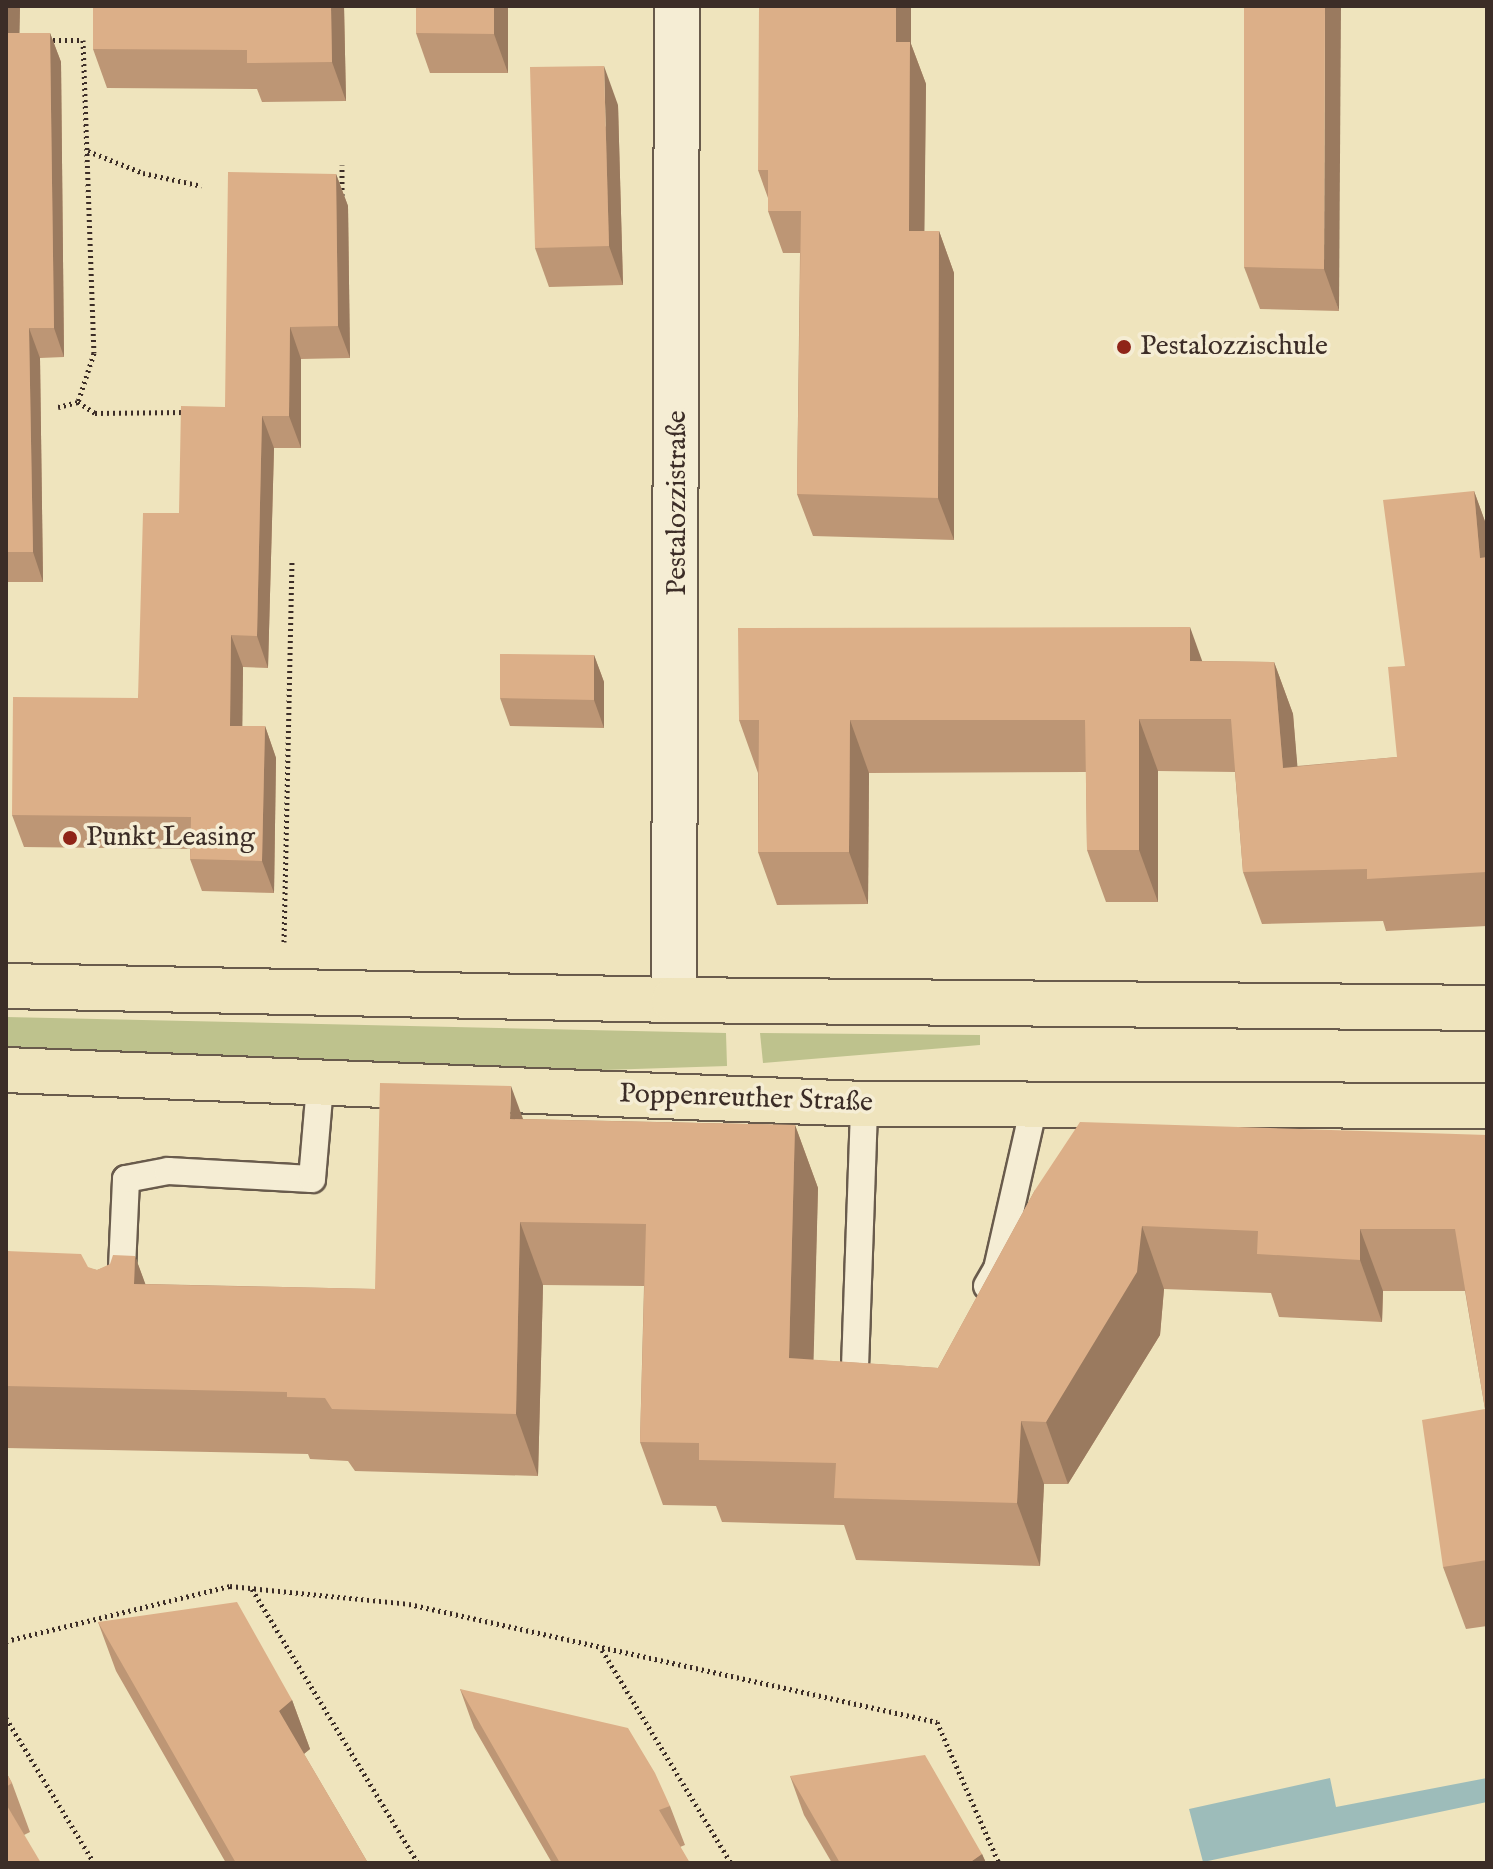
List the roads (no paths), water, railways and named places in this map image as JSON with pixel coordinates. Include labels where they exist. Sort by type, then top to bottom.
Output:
[{"type":"main road","points":[[6,986],[674,1000],[1487,1008]]},
{"type":"main road","name":"Poppenreuther Straße","points":[[6,1070],[320,1085],[864,1104],[1487,1106]]},
{"type":"street","name":"Pestalozzistraße","points":[[674,1000],[677,6]]},
{"type":"lane","points":[[120,1317],[126,1179],[168,1171],[312,1179],[320,1085]]},
{"type":"lane","points":[[864,1104],[854,1398],[885,1400]]},
{"type":"lane","points":[[976,1306],[997,1269],[1034,1106]]},
{"type":"water","points":[[1330,1778],[1336,1807],[1487,1778],[1487,1802],[1203,1862],[1189,1809]]},
{"type":"place","name":"Pestalozzischule","points":[[1124,347]]},
{"type":"place","name":"Punkt Leasing","points":[[70,838]]}]
